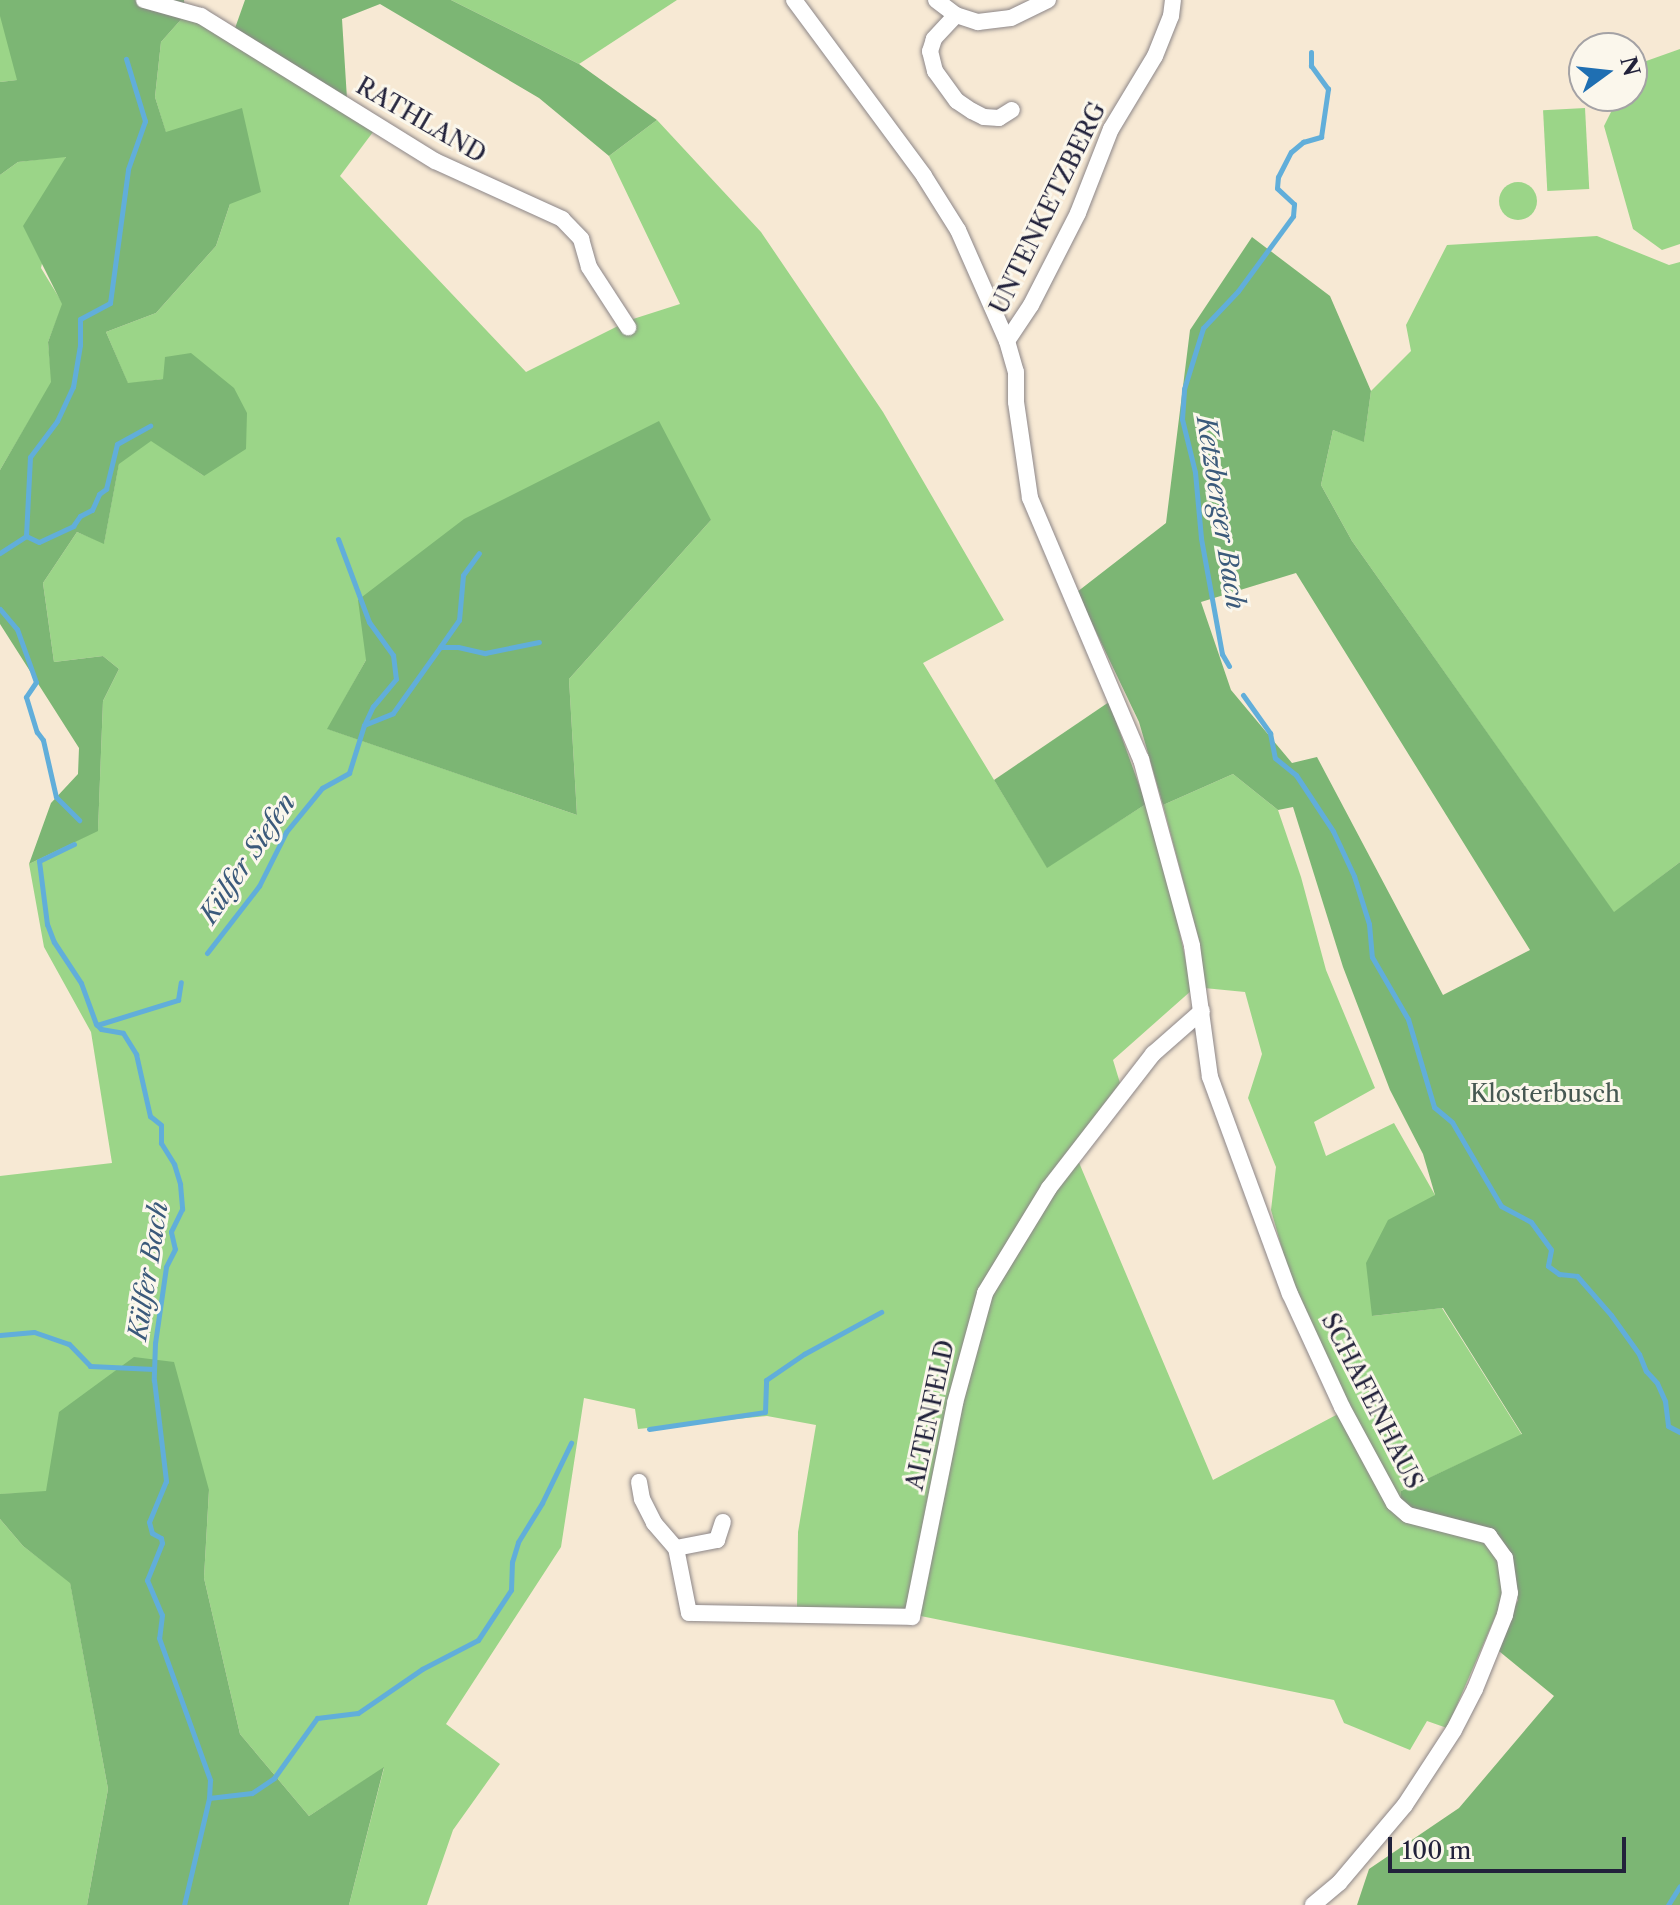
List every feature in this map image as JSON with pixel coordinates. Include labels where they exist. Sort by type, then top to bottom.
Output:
[{"type":"street","name":"RATHLAND","points":[[144,0],[201,16],[435,161],[562,219],[581,239],[589,267],[628,327]]},
{"type":"street","points":[[794,0],[924,176],[958,230],[1007,341]]},
{"type":"street","points":[[936,0],[956,15],[978,22],[996,21],[1048,0]]},
{"type":"street","name":"UNTENKETZBERG","points":[[1173,0],[1171,16],[1155,56],[1111,129],[1078,213],[1031,305],[1007,341],[1016,372],[1016,402],[1030,498],[1141,759],[1192,946]]},
{"type":"street","points":[[956,15],[934,39],[930,51],[935,71],[957,101],[972,111],[984,117],[999,118],[1012,110]]},
{"type":"street","name":"SCHAFENHAUS","points":[[1192,946],[1210,1077],[1282,1274],[1342,1407],[1389,1495],[1408,1515],[1473,1529],[1489,1536],[1505,1558],[1510,1576],[1505,1615],[1475,1689],[1436,1761],[1418,1789],[1357,1863],[1313,1905]]},
{"type":"street","name":"ALTENFELD","points":[[639,1482],[642,1499],[654,1523],[676,1548],[689,1613],[912,1617],[958,1389],[985,1293],[1059,1175],[1153,1054],[1202,1011]]},
{"type":"street","points":[[676,1548],[717,1540],[723,1522]]},
{"type":"green space","points":[[0,0],[184,0],[185,15],[161,42],[155,97],[166,132],[242,108],[261,192],[230,204],[216,246],[156,313],[106,332],[128,383],[163,379],[165,357],[191,353],[234,388],[247,413],[246,449],[204,476],[151,441],[119,464],[104,544],[77,532],[43,583],[54,662],[103,656],[119,669],[103,701],[98,831],[29,864],[51,803],[78,774],[79,748],[0,624],[0,470],[51,382],[48,342],[62,304],[23,226],[66,157],[18,162],[0,175],[0,82],[17,80],[0,16]]},
{"type":"green space","points":[[245,0],[451,0],[579,64],[657,120],[609,156],[539,98],[380,4],[342,19],[347,99],[234,31]]},
{"type":"green space","points":[[451,0],[677,0],[579,64]]},
{"type":"green space","points":[[185,15],[376,128],[340,176],[526,372],[630,320],[680,304],[609,156],[657,120],[761,232],[883,412],[1004,620],[923,663],[1047,867],[1146,804],[1172,897],[1192,990],[1113,1060],[1120,1083],[1072,1146],[1213,1480],[1338,1414],[1389,1505],[1472,1533],[1497,1550],[1505,1594],[1447,1728],[1427,1721],[1410,1750],[1344,1723],[1334,1700],[901,1612],[797,1607],[798,1532],[816,1425],[767,1416],[638,1429],[635,1409],[584,1398],[561,1547],[446,1724],[500,1764],[453,1830],[427,1905],[349,1905],[384,1768],[309,1816],[240,1734],[204,1578],[209,1490],[0,1494],[0,1176],[112,1163],[91,1032],[44,947],[29,864],[98,830],[103,701],[119,669],[103,656],[54,662],[43,583],[77,532],[104,543],[119,463],[151,440],[204,476],[163,379],[128,384],[106,332],[156,313],[216,246],[230,204],[166,133],[155,97],[161,42]],"holes":[[[711,520],[569,679],[577,815],[328,729],[366,660]]]},
{"type":"green space","points":[[2,16],[18,80],[0,82]]},
{"type":"green space","points":[[1680,49],[1680,244],[1662,250],[1633,229],[1604,126],[1611,112],[1648,112],[1648,60]]},
{"type":"green space","points":[[1543,110],[1585,112],[1589,189],[1547,191]]},
{"type":"green space","points":[[66,156],[41,268],[63,304],[48,342],[52,382],[0,470],[0,175],[18,162]]},
{"type":"green space","points":[[1518,182],[1532,187],[1537,201],[1532,215],[1518,220],[1504,215],[1499,201],[1504,187]]},
{"type":"green space","points":[[1597,236],[1669,265],[1680,262],[1680,862],[1614,913],[1352,541],[1321,485],[1333,430],[1364,441],[1371,391],[1411,351],[1406,325],[1447,245]]},
{"type":"green space","name":"Klosterbusch","points":[[1252,237],[1330,296],[1371,391],[1364,442],[1333,430],[1321,485],[1352,541],[1614,912],[1680,862],[1680,1905],[1357,1905],[1369,1869],[1459,1808],[1554,1696],[1494,1647],[1518,1600],[1508,1553],[1411,1511],[1401,1501],[1401,1491],[1522,1434],[1443,1308],[1372,1316],[1366,1263],[1388,1220],[1435,1195],[1423,1154],[1390,1090],[1343,967],[1293,807],[1278,810],[1233,774],[1163,805],[1139,722],[1077,592],[1166,523],[1190,330]],"holes":[[[1296,573],[1530,950],[1443,995],[1317,757],[1292,763],[1231,690],[1201,602]]]},
{"type":"green space","points":[[659,421],[711,520],[569,679],[577,815],[327,729],[366,660],[358,600],[464,519]]},
{"type":"green space","points":[[1109,702],[1146,804],[1047,868],[994,780]]},
{"type":"green space","points":[[1233,774],[1278,810],[1301,877],[1326,970],[1375,1088],[1314,1122],[1326,1156],[1394,1123],[1435,1195],[1372,1316],[1442,1308],[1522,1435],[1401,1491],[1401,1501],[1393,1492],[1335,1375],[1288,1270],[1271,1210],[1276,1167],[1248,1098],[1262,1054],[1245,992],[1204,988],[1200,944],[1163,805]]},
{"type":"green space","points":[[134,1357],[174,1362],[209,1490],[204,1578],[240,1734],[309,1816],[384,1767],[349,1905],[87,1905],[108,1789],[70,1583],[23,1546],[0,1519],[0,1494],[46,1491],[59,1412]]},
{"type":"green space","points":[[0,1519],[23,1546],[70,1582],[108,1789],[87,1905],[0,1905]]},
{"type":"waterway","name":"Ketzberger Bach","points":[[1229,666],[1222,654],[1201,538],[1195,472],[1182,419],[1184,389],[1203,328],[1238,291],[1293,216],[1294,204],[1277,188],[1278,177],[1291,152],[1303,142],[1321,137],[1328,89],[1311,66],[1311,52]]},
{"type":"waterway","points":[[0,553],[26,536],[30,457],[57,421],[73,387],[80,345],[80,319],[110,303],[128,169],[145,121],[126,59]]},
{"type":"waterway","points":[[26,536],[39,542],[73,526],[80,516],[92,510],[99,494],[106,489],[117,444],[150,426]]},
{"type":"waterway","points":[[338,539],[369,622],[393,655],[396,679],[373,706],[364,725]]},
{"type":"waterway","name":"Külfer Siefen","points":[[207,953],[259,886],[286,832],[322,788],[349,773],[364,725],[393,713],[459,620],[463,575],[479,553]]},
{"type":"waterway","name":"Külfer Bach","points":[[0,609],[17,629],[36,682],[26,697],[37,732],[43,740],[56,797],[79,820]]},
{"type":"waterway","name":"Külfer Siefen","points":[[440,647],[485,653],[539,642]]},
{"type":"waterway","name":"Ketzberger Bach","points":[[1243,695],[1270,733],[1275,758],[1296,775],[1333,831],[1354,876],[1369,924],[1372,957],[1408,1019],[1434,1107],[1452,1122],[1501,1206],[1531,1222],[1551,1250],[1548,1266],[1559,1274],[1577,1276],[1611,1315],[1657,1383],[1665,1401],[1668,1426],[1680,1432]]},
{"type":"waterway","name":"Külfer Bach","points":[[74,844],[39,861],[47,924],[54,942],[81,983],[96,1024],[101,1029],[123,1033],[136,1054],[150,1116],[161,1125],[161,1143],[174,1164],[180,1184],[182,1209],[171,1232],[175,1249],[166,1267],[155,1343],[154,1380],[166,1481],[149,1522],[152,1533],[161,1538],[162,1543],[147,1580],[162,1615],[159,1638],[210,1780],[209,1798]]},
{"type":"waterway","name":"Külfer Siefen","points":[[97,1025],[178,1000],[181,982]]},
{"type":"waterway","points":[[649,1429],[765,1412],[766,1380],[804,1354],[881,1312]]},
{"type":"waterway","points":[[0,1335],[34,1332],[69,1344],[90,1366],[154,1369]]},
{"type":"waterway","points":[[184,1905],[209,1798],[252,1793],[274,1778],[317,1718],[358,1713],[422,1669],[478,1640],[511,1590],[512,1562],[518,1542],[542,1503],[571,1443]]},
{"type":"waterway","name":"Ketzberger Bach","points":[[1668,1905],[1680,1886]]}]
